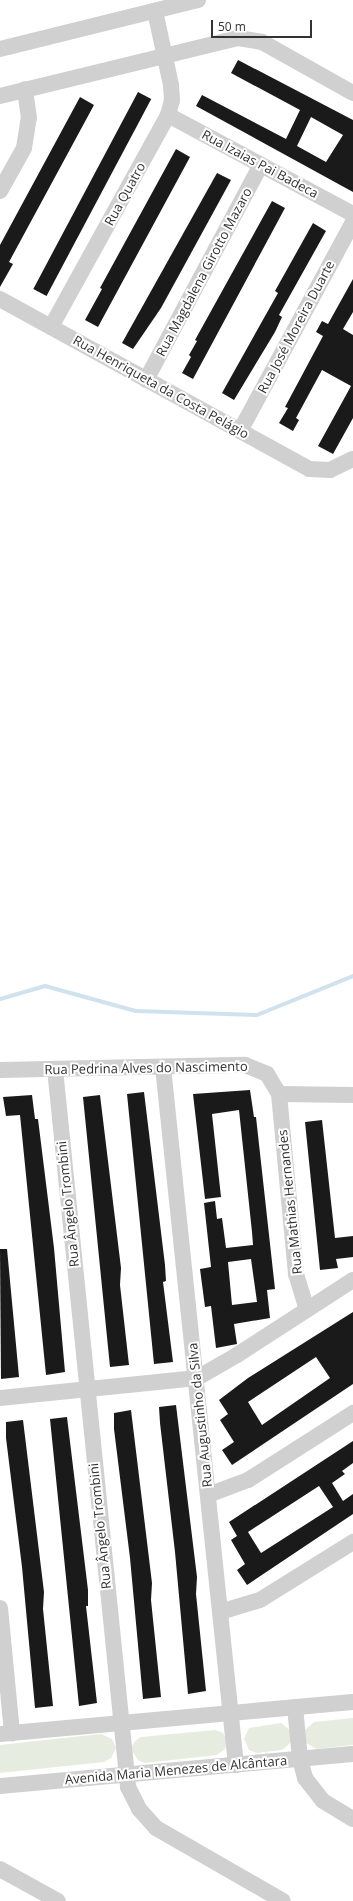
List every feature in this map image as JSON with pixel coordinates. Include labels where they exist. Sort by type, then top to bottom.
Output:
[{"type":"street","points":[[0,49],[198,0]]},
{"type":"street","name":"Rua Quatro","points":[[51,327],[168,115],[172,93],[155,11]]},
{"type":"street","points":[[0,96],[230,38],[254,39],[353,93]]},
{"type":"street","points":[[0,191],[24,148],[29,118],[26,89]]},
{"type":"street","name":"Rua Izaias Pai Badeca","points":[[168,115],[353,214]]},
{"type":"street","name":"Rua Magdalena Girotto Mazaro","points":[[146,380],[261,165]]},
{"type":"street","name":"Rua José Moreira Duarte","points":[[240,431],[353,222]]},
{"type":"street","name":"Rua Henriqueta da Costa Pelágio","points":[[0,299],[309,469],[323,471],[337,469],[353,459]]},
{"type":"street","name":"Rua Pedrina Alves do Nascimento","points":[[0,1070],[164,1066],[251,1066],[267,1074],[279,1094]]},
{"type":"street","name":"Rua Augustinho da Silva","points":[[164,1066],[236,1764]]},
{"type":"street","name":"Rua Ângelo Trombini","points":[[55,1069],[125,1774],[133,1799],[156,1828],[283,1901]]},
{"type":"street","points":[[279,1094],[353,1095]]},
{"type":"street","name":"Rua Mathias Hernandes","points":[[279,1094],[296,1274],[307,1309]]},
{"type":"street","points":[[0,1398],[197,1378],[237,1355],[353,1280]]},
{"type":"street","points":[[208,1495],[248,1480],[353,1413]]},
{"type":"street","points":[[220,1612],[260,1600],[353,1542]]},
{"type":"street","points":[[0,1608],[6,1733],[353,1702]]},
{"type":"street","points":[[295,1707],[300,1759],[305,1778],[316,1794],[353,1819]]},
{"type":"street","name":"Avenida Maria Menezes de Alcântara","points":[[0,1786],[353,1754]]},
{"type":"street","points":[[0,1868],[58,1901]]},
{"type":"shaded area","points":[[353,1718],[353,1745],[316,1749],[305,1742],[304,1731],[314,1722]]},
{"type":"shaded area","points":[[281,1723],[291,1731],[291,1741],[288,1745],[282,1750],[257,1753],[249,1750],[244,1739],[249,1728]]},
{"type":"shaded area","points":[[215,1730],[223,1733],[227,1741],[225,1749],[217,1755],[145,1763],[138,1760],[131,1749],[135,1741],[141,1737]]},
{"type":"shaded area","points":[[101,1734],[112,1739],[116,1748],[111,1758],[104,1762],[0,1773],[0,1745]]},
{"type":"building","points":[[238,60],[353,120],[353,192],[196,106],[202,95],[286,139],[300,110],[231,73]],"holes":[[[311,117],[343,135],[326,162],[297,146]]]},
{"type":"building","points":[[138,92],[151,99],[47,296],[33,289]]},
{"type":"building","points":[[80,97],[94,105],[9,262],[13,264],[0,287],[0,245]]},
{"type":"building","points":[[176,149],[190,157],[98,327],[85,320],[102,289],[100,288]]},
{"type":"building","points":[[217,173],[231,180],[161,308],[133,349],[122,343]]},
{"type":"building","points":[[272,201],[285,208],[193,379],[182,373],[191,357],[189,355],[197,341],[195,340]]},
{"type":"building","points":[[313,223],[326,231],[279,315],[282,317],[275,332],[234,400],[222,393],[278,293],[275,291]]},
{"type":"building","points":[[353,279],[353,312],[343,329],[353,335],[353,418],[333,454],[318,446],[351,386],[322,370],[296,418],[299,420],[293,431],[279,423],[288,408],[285,407],[323,336],[316,332],[322,321],[328,324]]},
{"type":"building","points":[[250,1090],[254,1117],[256,1117],[275,1289],[267,1290],[270,1318],[234,1324],[237,1344],[216,1348],[211,1306],[205,1307],[200,1269],[211,1267],[204,1203],[215,1201],[217,1219],[222,1218],[226,1248],[253,1245],[252,1232],[239,1110],[212,1114],[221,1197],[205,1199],[193,1094]],"holes":[[[251,1259],[257,1302],[232,1305],[228,1262]]]},
{"type":"building","points":[[144,1092],[165,1265],[166,1281],[163,1282],[173,1362],[154,1364],[127,1094]]},
{"type":"building","points":[[32,1095],[35,1119],[38,1119],[54,1248],[65,1372],[46,1375],[20,1115],[6,1116],[3,1097]]},
{"type":"building","points":[[100,1095],[121,1268],[120,1285],[129,1365],[110,1367],[83,1097]]},
{"type":"building","points":[[322,1120],[335,1238],[353,1236],[353,1257],[336,1259],[338,1268],[320,1270],[305,1122]]},
{"type":"building","points":[[0,1249],[7,1249],[19,1377],[1,1379]]},
{"type":"building","points":[[353,1312],[353,1384],[232,1465],[222,1450],[234,1442],[220,1420],[228,1414],[219,1400],[248,1378]],"holes":[[[316,1357],[330,1378],[262,1425],[248,1402]]]},
{"type":"building","points":[[176,1405],[197,1577],[196,1594],[206,1691],[188,1694],[175,1552],[159,1407]]},
{"type":"building","points":[[131,1410],[152,1583],[151,1600],[161,1697],[143,1699],[130,1558],[114,1429],[114,1413]]},
{"type":"building","points":[[67,1417],[88,1590],[88,1606],[86,1606],[97,1703],[79,1706],[50,1419]]},
{"type":"building","points":[[23,1420],[44,1592],[43,1609],[53,1706],[35,1708],[22,1567],[6,1438],[6,1422]]},
{"type":"building","points":[[353,1441],[353,1463],[342,1471],[345,1474],[332,1483],[343,1501],[353,1494],[353,1514],[247,1585],[237,1570],[245,1564],[231,1540],[237,1536],[229,1522]],"holes":[[[319,1486],[333,1507],[261,1553],[248,1532]]]},
{"type":"waterway","points":[[0,999],[45,986],[136,1011],[257,1015],[353,976]]}]
